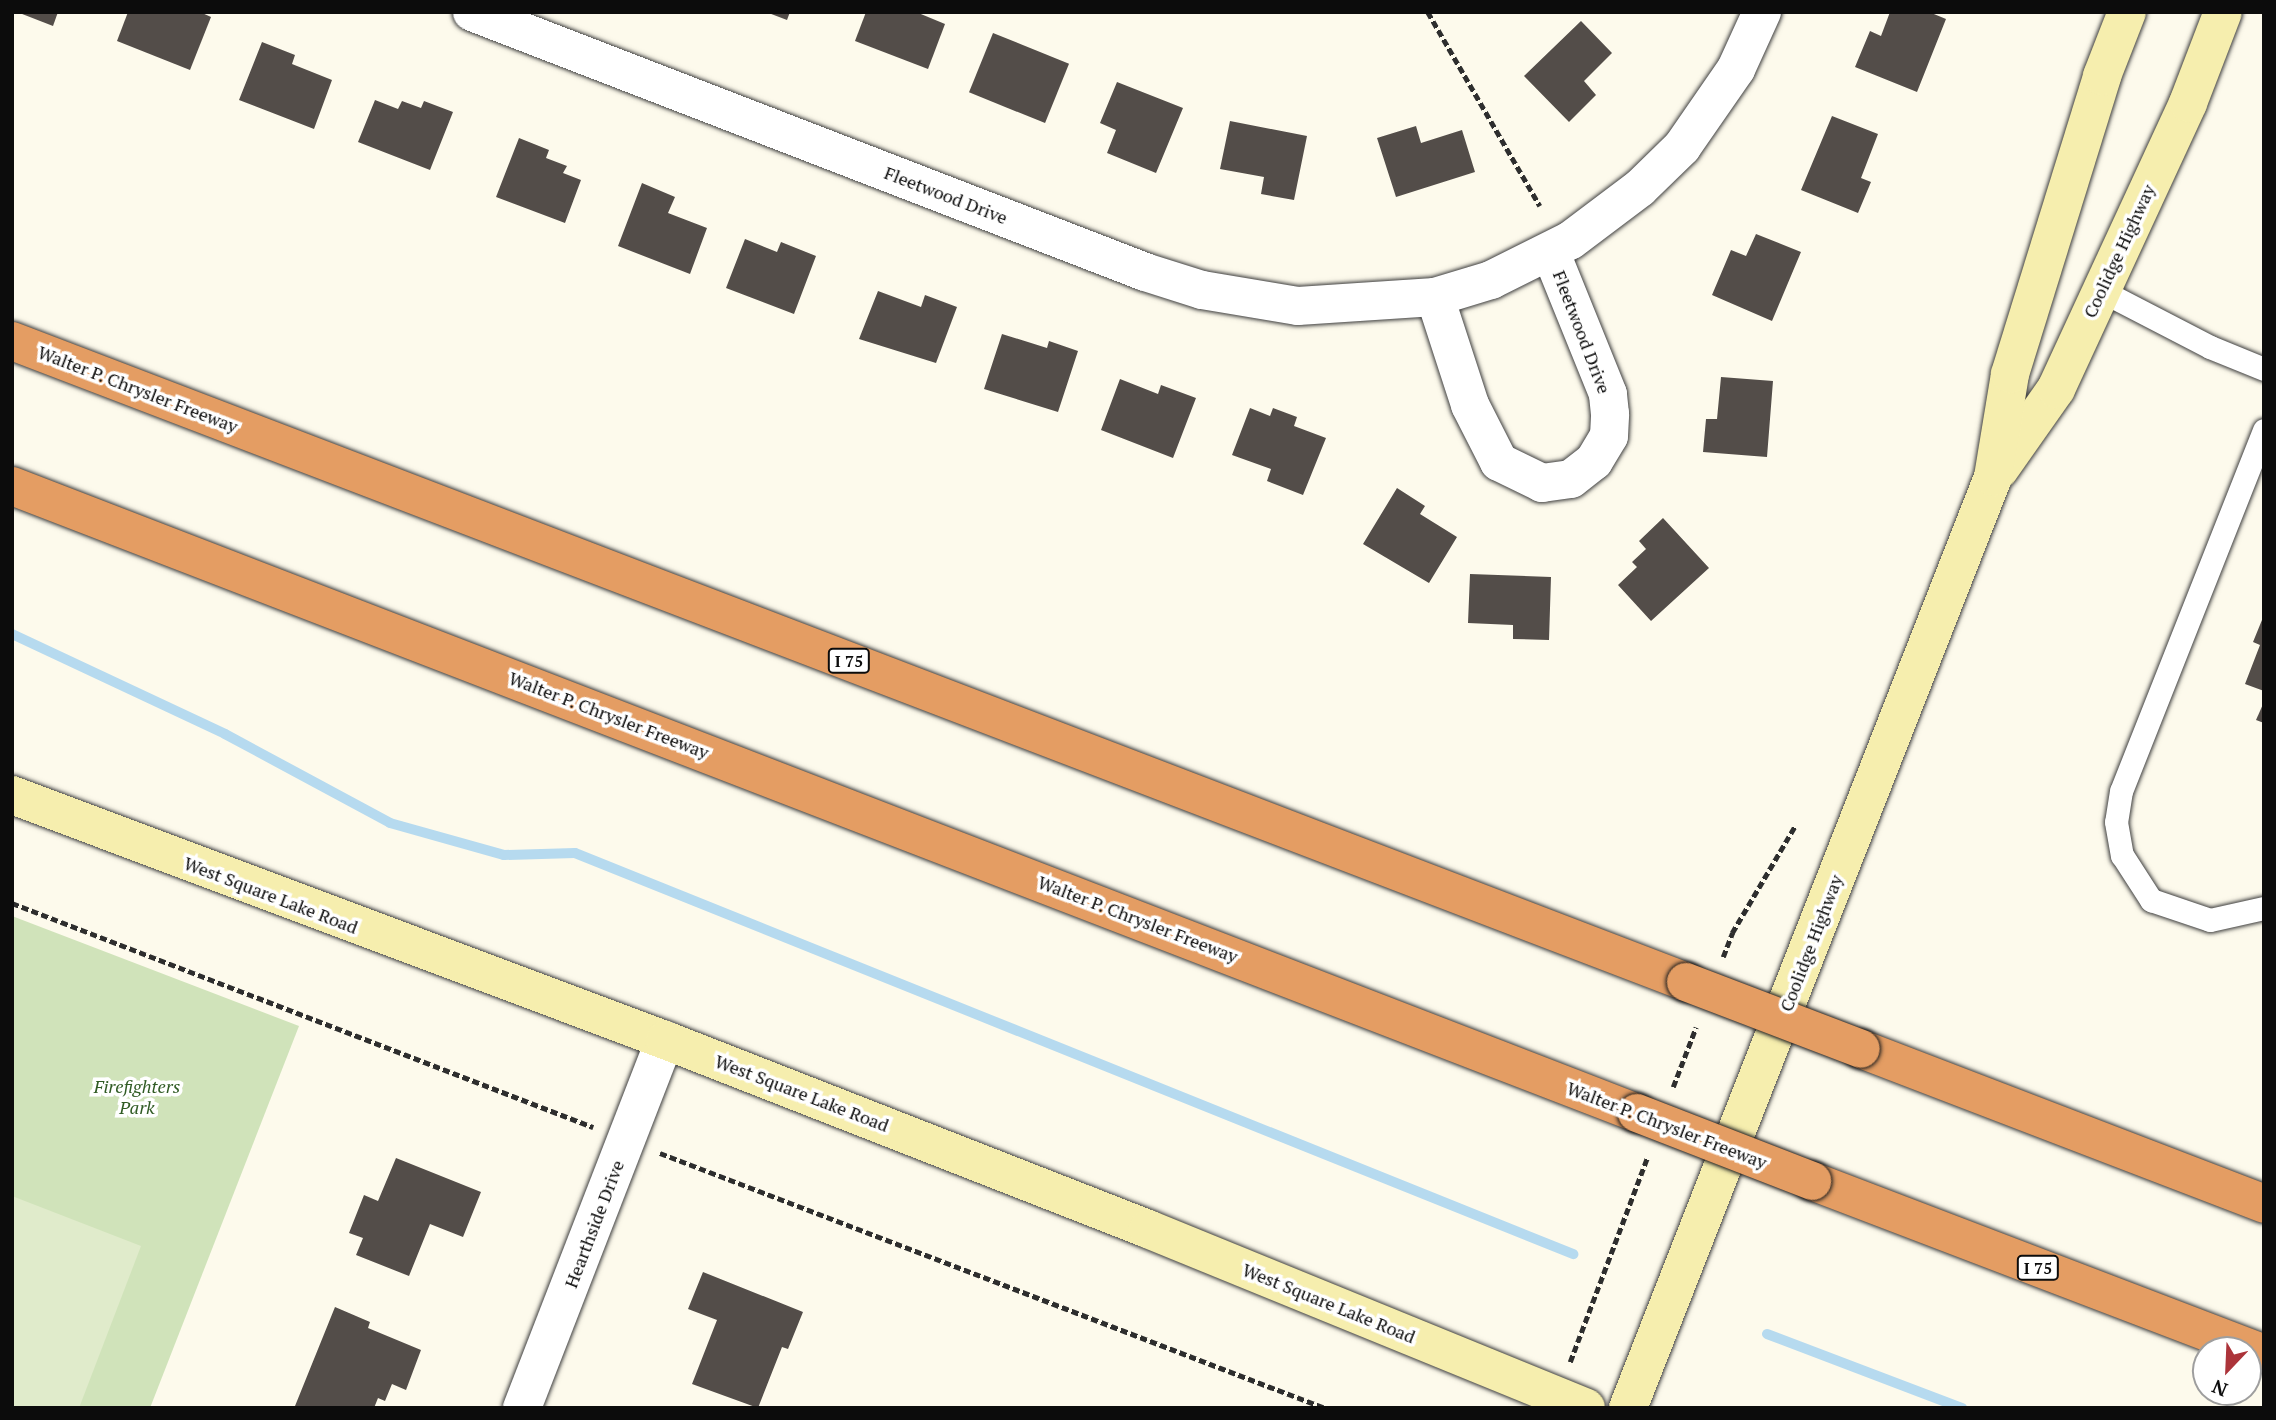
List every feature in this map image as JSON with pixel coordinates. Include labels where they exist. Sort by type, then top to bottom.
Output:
[{"type":"highway","name":"Walter P. Chrysler Freeway","points":[[12,341],[2264,1204]]},
{"type":"highway","name":"Walter P. Chrysler Freeway","points":[[12,486],[2264,1354]]},
{"type":"main road","name":"Coolidge Highway","points":[[1628,1408],[1993,477],[2010,374],[2102,76],[2127,12]]},
{"type":"main road","name":"Coolidge Highway","points":[[1993,477],[2056,389],[2188,103],[2223,12]]},
{"type":"main road","name":"West Square Lake Road","points":[[12,795],[272,896],[665,1040],[1148,1228],[1586,1408]]},
{"type":"street","name":"Fleetwood Drive","points":[[472,12],[1132,267],[1202,290],[1298,306],[1434,298],[1491,280],[1551,253],[1631,195],[1682,146],[1736,69],[1762,12]]},
{"type":"street","name":"Fleetwood Drive","points":[[1434,298],[1470,405],[1499,462],[1542,482],[1571,480],[1594,461],[1609,436],[1608,394],[1551,253]]},
{"type":"street","name":"Hearthside Drive","points":[[522,1408],[665,1040]]},
{"type":"lane","points":[[2100,290],[2210,347],[2264,369]]},
{"type":"lane","points":[[2264,430],[2122,791],[2116,822],[2122,855],[2151,900],[2210,920],[2264,908]]},
{"type":"path","points":[[1428,12],[1540,206]]},
{"type":"path","points":[[12,903],[604,1132]]},
{"type":"path","points":[[650,1149],[1325,1408]]},
{"type":"green space","name":"Firefighters Park","points":[[12,916],[299,1026],[150,1408],[12,1408]]},
{"type":"green space","points":[[12,1196],[141,1246],[79,1408],[12,1408]]},
{"type":"building","points":[[17,12],[58,12],[53,26]]},
{"type":"building","points":[[128,12],[200,12],[211,17],[190,70],[117,41]]},
{"type":"building","points":[[766,12],[790,12],[787,20]]},
{"type":"building","points":[[866,12],[916,12],[945,24],[928,69],[855,41]]},
{"type":"building","points":[[1890,12],[1929,12],[1946,19],[1917,92],[1855,67],[1870,31],[1881,36]]},
{"type":"building","points":[[1581,21],[1612,53],[1584,81],[1596,95],[1569,122],[1524,76]]},
{"type":"building","points":[[993,33],[1069,64],[1045,123],[969,92]]},
{"type":"building","points":[[262,42],[295,55],[292,64],[332,80],[314,129],[239,100]]},
{"type":"building","points":[[1117,82],[1183,108],[1156,173],[1107,153],[1116,130],[1100,123]]},
{"type":"building","points":[[375,100],[398,109],[402,101],[421,108],[424,101],[453,112],[430,170],[358,142]]},
{"type":"building","points":[[1832,116],[1878,134],[1861,178],[1871,182],[1858,213],[1801,190]]},
{"type":"building","points":[[1230,121],[1307,136],[1294,200],[1261,194],[1264,177],[1220,169]]},
{"type":"building","points":[[1416,126],[1421,143],[1462,130],[1475,172],[1396,197],[1377,138]]},
{"type":"building","points":[[519,138],[549,150],[546,158],[567,166],[563,173],[581,180],[565,223],[496,197]]},
{"type":"building","points":[[642,183],[675,197],[668,213],[707,228],[690,274],[618,246]]},
{"type":"building","points":[[1756,234],[1801,252],[1772,321],[1712,295],[1731,250],[1746,256]]},
{"type":"building","points":[[745,239],[777,252],[781,242],[816,256],[794,314],[726,288]]},
{"type":"building","points":[[878,291],[921,307],[925,295],[957,307],[936,363],[859,339]]},
{"type":"building","points":[[1002,334],[1047,348],[1049,341],[1078,351],[1058,412],[984,389]]},
{"type":"building","points":[[1721,377],[1773,381],[1767,457],[1703,452],[1706,419],[1717,419]]},
{"type":"building","points":[[1120,379],[1158,394],[1161,385],[1196,398],[1173,458],[1101,430]]},
{"type":"building","points":[[1250,408],[1270,416],[1273,408],[1297,417],[1294,426],[1326,438],[1303,495],[1267,481],[1271,469],[1232,455]]},
{"type":"building","points":[[1397,488],[1425,506],[1420,514],[1457,537],[1429,583],[1363,544]]},
{"type":"building","points":[[1663,518],[1709,568],[1651,621],[1618,585],[1637,567],[1632,562],[1646,549],[1639,541]]},
{"type":"building","points":[[1470,574],[1551,577],[1549,640],[1513,639],[1513,625],[1468,623]]},
{"type":"building","points":[[2264,615],[2264,691],[2245,684],[2260,645],[2253,642]]},
{"type":"building","points":[[2264,702],[2264,723],[2256,720]]},
{"type":"building","points":[[396,1158],[481,1192],[463,1237],[430,1224],[409,1276],[356,1255],[363,1238],[349,1233],[364,1195],[378,1201]]},
{"type":"building","points":[[703,1272],[803,1312],[788,1349],[782,1347],[758,1408],[692,1384],[717,1320],[688,1309]]},
{"type":"building","points":[[335,1307],[370,1322],[368,1328],[421,1350],[406,1390],[392,1384],[385,1401],[378,1398],[374,1408],[295,1406]]},
{"type":"waterway","points":[[12,634],[225,734],[390,823],[504,855],[575,853],[1573,1254]]},
{"type":"waterway","points":[[1767,1334],[1962,1408]]}]
